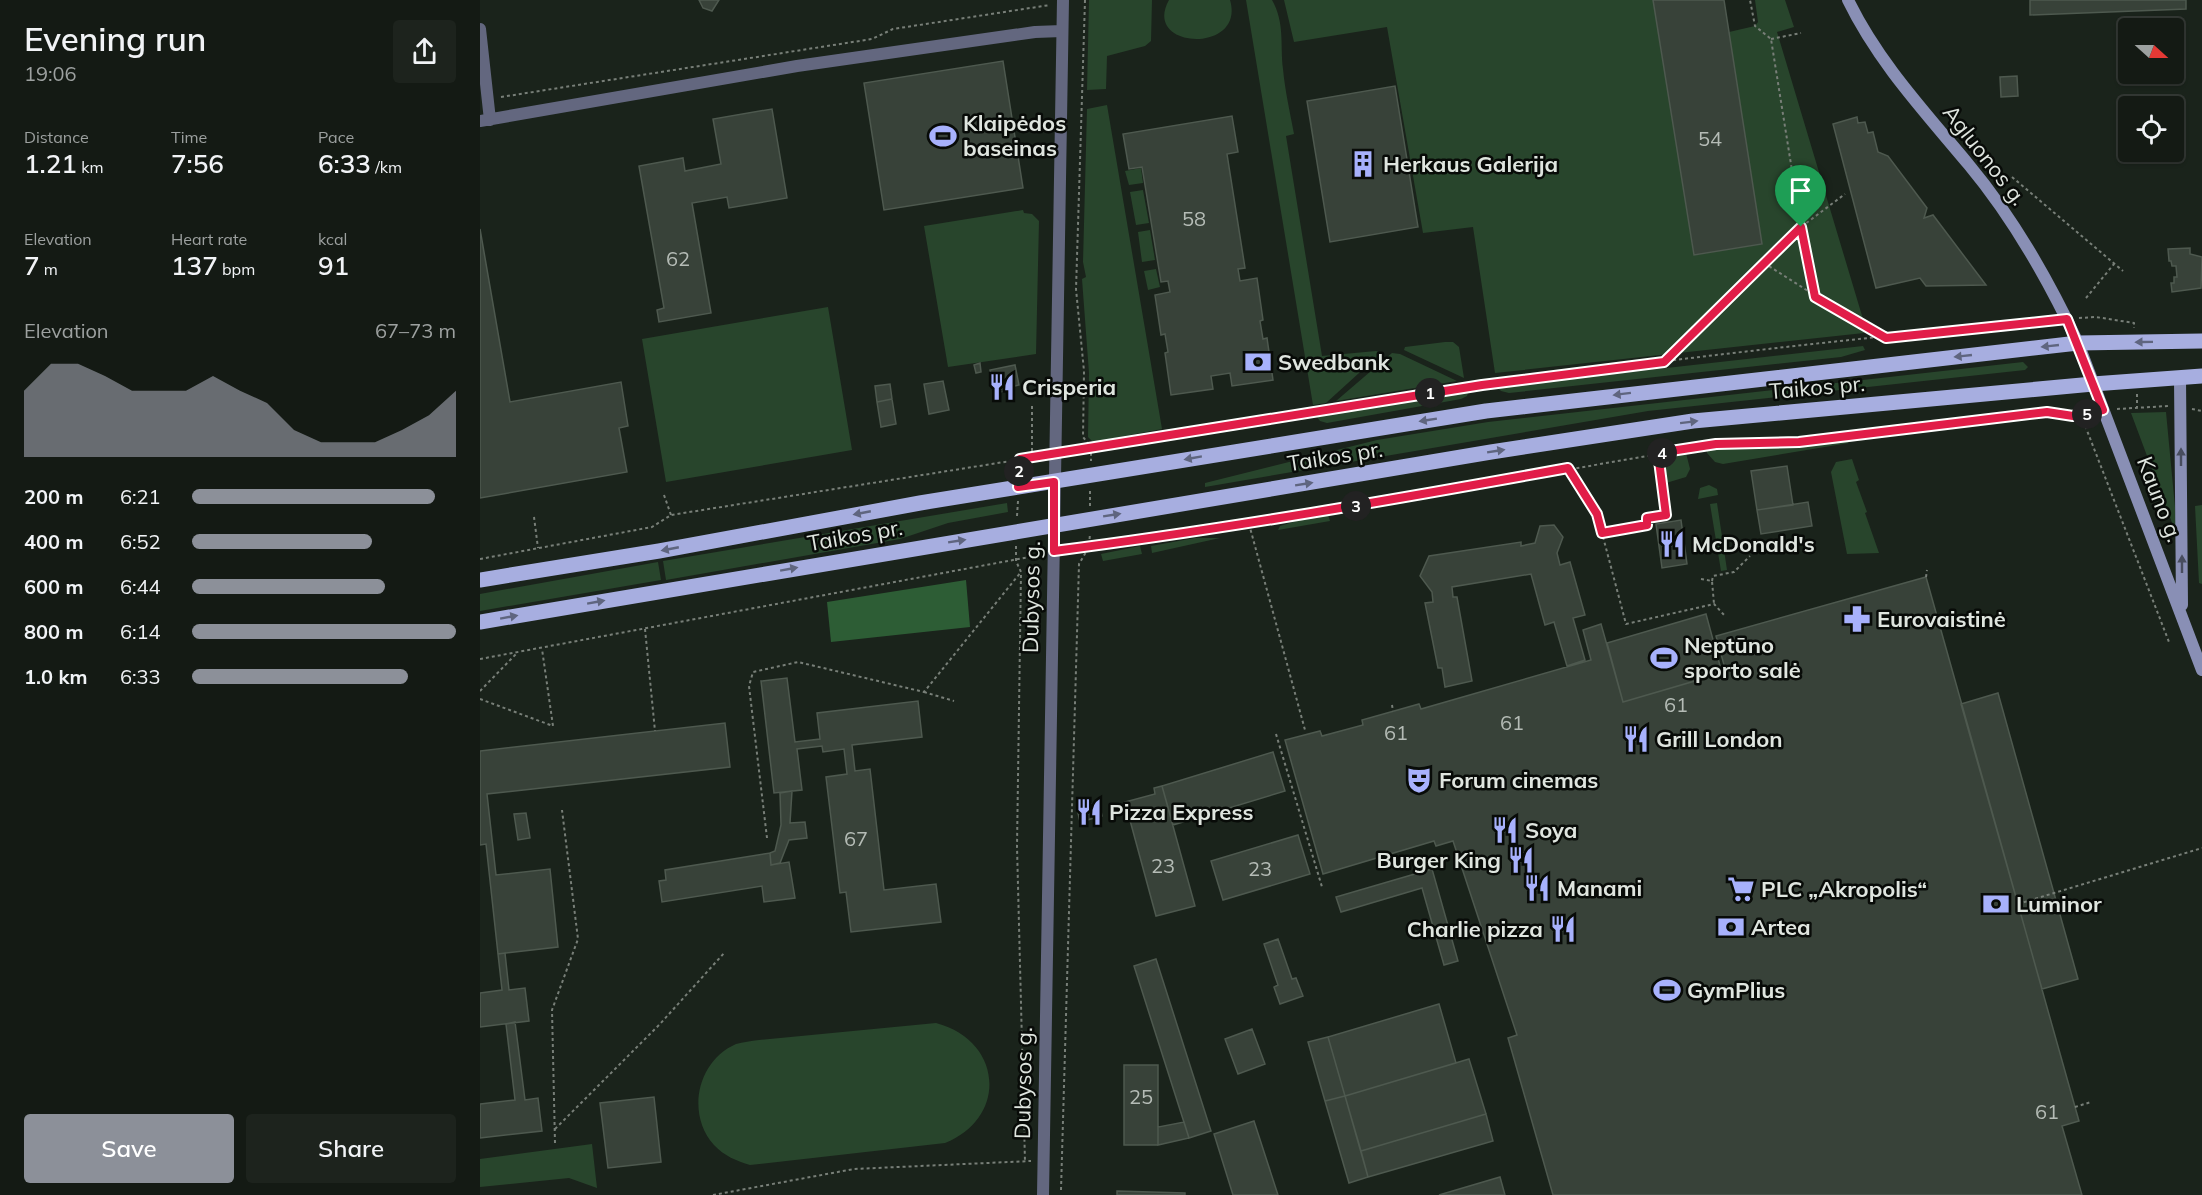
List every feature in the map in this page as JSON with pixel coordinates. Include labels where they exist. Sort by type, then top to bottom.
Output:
[{"type":"main road","name":"Agluonos g.","points":[[1848,0],[1864,31],[1894,76],[1969,165],[2029,248],[2078,343]]},
{"type":"main road","name":"Taikos pr.","points":[[480,580],[1018,487],[1486,411],[2078,343],[2202,341]]},
{"type":"main road","name":"Kauno g.","points":[[2078,343],[2182,612],[2202,670]]},
{"type":"main road","name":"Taikos pr.","points":[[480,622],[1491,452],[1693,421],[2202,376]]},
{"type":"main road","points":[[2180,378],[2182,612]]},
{"type":"street","name":"Dubysos g.","points":[[1043,1195],[1063,0]]},
{"type":"street","points":[[480,29],[488,99],[485,120],[797,66],[1035,32],[1062,31]]},
{"type":"path","points":[[1085,0],[1076,289],[1084,370],[1083,437],[1091,447]]},
{"type":"path","points":[[1750,0],[1755,26],[1771,39],[1801,227],[1815,297]]},
{"type":"path","points":[[488,99],[872,39],[893,29],[1048,5]]},
{"type":"path","points":[[1771,39],[1801,33]]},
{"type":"path","points":[[2012,177],[2123,272]]},
{"type":"path","points":[[1664,362],[1801,227],[1845,194]]},
{"type":"path","points":[[1764,263],[1882,338]]},
{"type":"path","points":[[2086,298],[2114,264]]},
{"type":"path","points":[[480,559],[652,526],[670,515],[1482,385],[1664,362],[2096,316],[2134,323],[2135,342]]},
{"type":"path","points":[[2137,381],[2137,407]]},
{"type":"path","points":[[1032,406],[1032,457]]},
{"type":"path","points":[[480,659],[1016,561],[1054,551],[1249,524],[1716,444],[1799,442],[2047,412],[2081,415],[2103,410],[2137,407],[2181,407],[2202,411]]},
{"type":"path","points":[[2081,415],[2169,642]]},
{"type":"path","points":[[1602,533],[1647,525],[1647,518],[1666,515],[1658,453]]},
{"type":"path","points":[[1020,459],[1016,531],[1016,561],[1021,572],[1017,846],[1025,1162]]},
{"type":"path","points":[[1568,468],[1597,514],[1626,624],[1714,604]]},
{"type":"path","points":[[664,495],[670,515]]},
{"type":"path","points":[[534,517],[538,548]]},
{"type":"path","points":[[1249,524],[1305,730]]},
{"type":"path","points":[[1061,1190],[1079,564],[1089,547],[1090,525]]},
{"type":"path","points":[[1725,616],[1714,604],[1713,576],[1734,572],[1750,556]]},
{"type":"path","points":[[1926,577],[1927,570]]},
{"type":"path","points":[[924,692],[1021,572]]},
{"type":"path","points":[[1701,579],[1712,581]]},
{"type":"path","points":[[645,629],[655,731]]},
{"type":"path","points":[[480,699],[553,726],[542,647]]},
{"type":"path","points":[[480,691],[517,652]]},
{"type":"path","points":[[767,838],[749,686],[753,672],[798,662],[954,701]]},
{"type":"path","points":[[1392,705],[1393,711]]},
{"type":"path","points":[[1276,734],[1322,887]]},
{"type":"path","points":[[555,1143],[552,1010],[578,939],[562,810]]},
{"type":"path","points":[[2018,904],[2202,848]]},
{"type":"path","points":[[555,1129],[660,1024],[725,952]]},
{"type":"path","points":[[2075,1107],[2091,1102]]},
{"type":"path","points":[[713,1195],[854,1169],[1043,1160]]},
{"type":"green space","points":[[1089,0],[1152,0],[1151,41],[1145,46],[1107,56],[1106,89],[1087,90]]},
{"type":"green space","points":[[1169,0],[1230,0],[1231,18],[1223,30],[1210,37],[1195,39],[1180,36],[1169,29],[1164,17]]},
{"type":"green space","points":[[1246,0],[1272,0],[1279,17],[1286,93],[1294,134],[1286,136],[1322,356],[1376,351],[1381,353],[1326,403],[1313,405]]},
{"type":"green space","points":[[1284,0],[1653,0],[1694,255],[1762,244],[1729,32],[1755,26],[1758,22],[1755,0],[1785,0],[1794,27],[1777,32],[1863,319],[1864,333],[1495,373],[1473,227],[1423,233],[1387,27],[1294,42]]},
{"type":"green space","points":[[1107,105],[1162,429],[1093,442],[1088,437],[1089,373],[1082,279],[1086,277],[1083,262],[1087,109]]},
{"type":"green space","points":[[1141,168],[1143,183],[1129,185],[1125,171]]},
{"type":"green space","points":[[1143,190],[1149,223],[1136,225],[1130,192]]},
{"type":"green space","points":[[1023,210],[1024,213],[1032,214],[1039,221],[1036,354],[948,367],[924,226]]},
{"type":"green space","points":[[1150,230],[1155,260],[1142,262],[1138,232]]},
{"type":"green space","points":[[1156,269],[1160,287],[1148,290],[1144,271]]},
{"type":"green space","points":[[828,307],[852,450],[666,482],[642,339]]},
{"type":"green space","points":[[1453,342],[1459,347],[1464,378],[1404,350],[1405,347]]},
{"type":"green space","points":[[1863,346],[1865,350],[1841,357],[1509,393],[1497,387]]},
{"type":"green space","points":[[1392,353],[1400,354],[1457,381],[1336,401]]},
{"type":"green space","points":[[2023,362],[2028,367],[2025,370],[1648,411],[1205,487],[1205,483],[1377,440],[1488,422]]},
{"type":"green space","points":[[1469,390],[1467,396],[1461,399],[1327,423],[1320,421],[1317,417]]},
{"type":"green space","points":[[2166,412],[2177,528],[2174,528],[2131,413]]},
{"type":"green space","points":[[1845,440],[1849,443],[1723,464],[1715,462],[1707,453],[1707,450]]},
{"type":"green space","points":[[1686,453],[1690,469],[1686,477],[1666,483],[1662,458]]},
{"type":"green space","points":[[1852,459],[1859,480],[1856,482],[1879,553],[1847,554],[1831,472],[1836,462]]},
{"type":"green space","points":[[1709,485],[1717,489],[1718,495],[1698,499],[1700,488]]},
{"type":"green space","points":[[1007,503],[1008,512],[948,523],[900,539],[666,580],[663,561]]},
{"type":"green space","points":[[1717,503],[1727,570],[1721,571],[1710,504]]},
{"type":"green space","points":[[2202,505],[2202,584],[2199,583],[2195,506]]},
{"type":"green space","points":[[1328,515],[1330,521],[1278,530],[1280,526],[1303,519]]},
{"type":"green space","points":[[1195,538],[1220,538],[1152,553],[1151,546]]},
{"type":"green space","points":[[1140,546],[1142,554],[1103,561],[1101,554]]},
{"type":"green space","points":[[658,562],[661,580],[480,611],[480,594]]},
{"type":"green space","points":[[966,580],[970,627],[831,642],[827,602]]},
{"type":"green space","points":[[936,1023],[958,1032],[974,1045],[985,1062],[989,1080],[988,1098],[980,1116],[966,1131],[945,1143],[750,1165],[722,1152],[705,1132],[698,1104],[700,1089],[712,1063],[736,1044]]},
{"type":"green space","points":[[592,1144],[597,1188],[569,1178],[480,1187],[480,1159]]},
{"type":"building","points":[[699,0],[719,0],[712,11],[703,8]]},
{"type":"building","points":[[1653,0],[1724,0],[1762,244],[1694,255]]},
{"type":"building","points":[[2030,0],[2186,0],[2186,9],[2030,15]]},
{"type":"building","name":"Klaipėdos baseinas","points":[[1003,61],[1023,188],[884,210],[864,83]]},
{"type":"building","points":[[2017,76],[2018,96],[2001,97],[2000,77]]},
{"type":"building","name":"Herkaus Galerija","points":[[1395,86],[1418,227],[1330,242],[1307,101]]},
{"type":"building","points":[[772,109],[787,198],[729,208],[727,197],[692,203],[711,313],[659,322],[657,310],[664,308],[639,166],[683,158],[685,171],[721,164],[713,119]]},
{"type":"building","points":[[1232,116],[1238,152],[1227,154],[1245,268],[1238,269],[1240,281],[1257,278],[1263,320],[1260,321],[1263,339],[1267,338],[1273,380],[1232,386],[1230,373],[1211,376],[1213,389],[1171,395],[1165,353],[1168,352],[1165,334],[1161,335],[1155,295],[1170,292],[1168,281],[1161,282],[1142,167],[1129,169],[1123,134]]},
{"type":"building","points":[[1857,117],[1858,123],[1865,122],[1868,133],[1873,132],[1878,152],[1888,156],[1927,208],[1924,218],[1933,215],[1986,285],[1926,286],[1920,278],[1876,288],[1833,124]]},
{"type":"building","points":[[480,229],[510,402],[621,382],[628,426],[619,428],[627,472],[480,498]]},
{"type":"building","points":[[2190,248],[2190,254],[2202,257],[2201,288],[2172,292],[2171,283],[2174,283],[2174,277],[2177,277],[2176,266],[2172,266],[2169,261],[2168,249]]},
{"type":"building","points":[[980,363],[981,372],[976,373],[974,365]]},
{"type":"building","points":[[1015,365],[1019,385],[1010,387],[1011,390],[995,393],[990,370]]},
{"type":"building","points":[[943,381],[949,410],[929,414],[924,384]]},
{"type":"building","points":[[890,384],[892,399],[877,402],[875,386]]},
{"type":"building","points":[[892,399],[896,424],[881,427],[877,402]]},
{"type":"building","points":[[1787,466],[1793,505],[1757,510],[1751,471]]},
{"type":"building","points":[[1808,502],[1812,526],[1761,534],[1757,510]]},
{"type":"building","name":"McDonald's","points":[[1681,520],[1687,564],[1662,568],[1656,524]]},
{"type":"building","points":[[1554,525],[1563,537],[1557,553],[1560,565],[1570,562],[1585,615],[1573,618],[1585,660],[1567,666],[1554,622],[1545,625],[1531,574],[1452,587],[1453,597],[1457,597],[1472,681],[1445,687],[1442,668],[1438,668],[1425,603],[1433,602],[1432,592],[1420,576],[1429,556],[1521,542],[1521,546],[1535,543],[1540,526]]},
{"type":"building","name":"PLC „Akropolis“","points":[[1926,577],[2079,1121],[2062,1126],[2082,1195],[1553,1195],[1508,1038],[1517,1035],[1453,841],[1436,846],[1434,841],[1323,874],[1285,740],[1320,731],[1322,736],[1363,725],[1362,720],[1419,704],[1421,709],[1591,660],[1583,630],[1601,624],[1623,702],[1726,672],[1716,636]]},
{"type":"building","name":"Neptūno sporto salė","points":[[1706,614],[1722,673],[1623,702],[1607,643]]},
{"type":"building","points":[[787,678],[795,742],[820,739],[817,713],[918,701],[922,737],[852,745],[855,771],[870,769],[884,890],[936,884],[941,922],[851,932],[846,892],[840,893],[826,777],[847,774],[844,749],[823,752],[822,746],[797,749],[802,790],[774,793],[761,681]]},
{"type":"building","points":[[1998,693],[2078,979],[2042,989],[1961,704]]},
{"type":"building","points":[[725,723],[730,767],[487,794],[496,875],[550,869],[558,947],[498,954],[486,844],[480,845],[480,751]]},
{"type":"building","points":[[1273,752],[1285,791],[1173,825],[1162,786]]},
{"type":"building","points":[[1162,786],[1195,906],[1156,916],[1125,802],[1155,794],[1154,788]]},
{"type":"building","points":[[792,791],[790,823],[805,822],[807,838],[789,840],[780,863],[771,865],[770,853],[775,851],[781,825],[780,793]]},
{"type":"building","name":"Pizza Express","points":[[1099,802],[1102,816],[1080,822],[1077,808]]},
{"type":"building","points":[[526,813],[530,838],[518,840],[514,814]]},
{"type":"building","points":[[1298,835],[1310,874],[1223,900],[1211,861]]},
{"type":"building","points":[[770,853],[771,865],[789,862],[795,898],[764,902],[762,886],[662,902],[659,881],[666,880],[665,870]]},
{"type":"building","points":[[1432,869],[1458,961],[1444,965],[1422,888],[1341,912],[1336,897]]},
{"type":"building","points":[[1278,939],[1292,979],[1296,978],[1303,996],[1280,1004],[1274,987],[1278,985],[1264,944]]},
{"type":"building","points":[[505,953],[509,990],[525,988],[529,1021],[480,1027],[480,993],[502,990],[498,954]]},
{"type":"building","points":[[1156,959],[1211,1131],[1189,1138],[1134,966]]},
{"type":"building","points":[[1439,1004],[1456,1063],[1345,1096],[1328,1037]]},
{"type":"building","points":[[515,1022],[525,1100],[538,1098],[542,1131],[480,1138],[480,1104],[515,1100],[506,1024]]},
{"type":"building","points":[[1252,1029],[1265,1064],[1238,1074],[1225,1039]]},
{"type":"building","points":[[1328,1037],[1345,1096],[1325,1101],[1308,1042]]},
{"type":"building","points":[[1469,1059],[1486,1114],[1361,1151],[1345,1096]]},
{"type":"building","points":[[1124,1065],[1158,1065],[1158,1145],[1124,1145]]},
{"type":"building","points":[[1345,1096],[1368,1177],[1349,1183],[1325,1101]]},
{"type":"building","points":[[654,1097],[661,1162],[608,1168],[600,1103]]},
{"type":"building","points":[[1486,1114],[1493,1141],[1368,1177],[1361,1151]]},
{"type":"building","points":[[1254,1121],[1278,1195],[1233,1195],[1214,1134]]},
{"type":"building","points":[[1184,1122],[1189,1138],[1158,1145],[1158,1127]]},
{"type":"building","points":[[1500,1177],[1505,1195],[1439,1195]]},
{"type":"building","points":[[1117,1191],[1185,1193],[1185,1195],[1117,1195]]},
{"type":"place","name":"Klaipėdos baseinas","points":[[943,136]]},
{"type":"place","name":"Herkaus Galerija","points":[[1363,164]]},
{"type":"place","name":"Swedbank","points":[[1258,362]]},
{"type":"place","name":"Crisperia","points":[[1002,387]]},
{"type":"place","name":"McDonald's","points":[[1672,544]]},
{"type":"place","name":"Eurovaistinė","points":[[1857,619]]},
{"type":"place","name":"Neptūno sporto salė","points":[[1664,658]]},
{"type":"place","name":"Grill London","points":[[1636,739]]},
{"type":"place","name":"Forum cinemas","points":[[1419,780]]},
{"type":"place","name":"Pizza Express","points":[[1089,812]]},
{"type":"place","name":"Soya","points":[[1505,830]]},
{"type":"place","name":"Burger King","points":[[1521,860]]},
{"type":"place","name":"Manami","points":[[1537,888]]},
{"type":"place","name":"PLC „Akropolis“","points":[[1741,889]]},
{"type":"place","name":"Luminor","points":[[1996,904]]},
{"type":"place","name":"Artea","points":[[1731,927]]},
{"type":"place","name":"Charlie pizza","points":[[1563,929]]},
{"type":"place","name":"GymPlius","points":[[1667,990]]},
{"type":"route","points":[[1801,227],[1815,297],[1882,338],[2067,319],[2103,410],[2073,416],[2047,412],[1799,442],[1716,444],[1658,453],[1666,515],[1647,518],[1647,525],[1602,533],[1597,514],[1568,468],[1249,524],[1143,541],[1054,551],[1054,482],[1018,487],[1020,459],[1482,385],[1664,362],[1801,227]]}]
